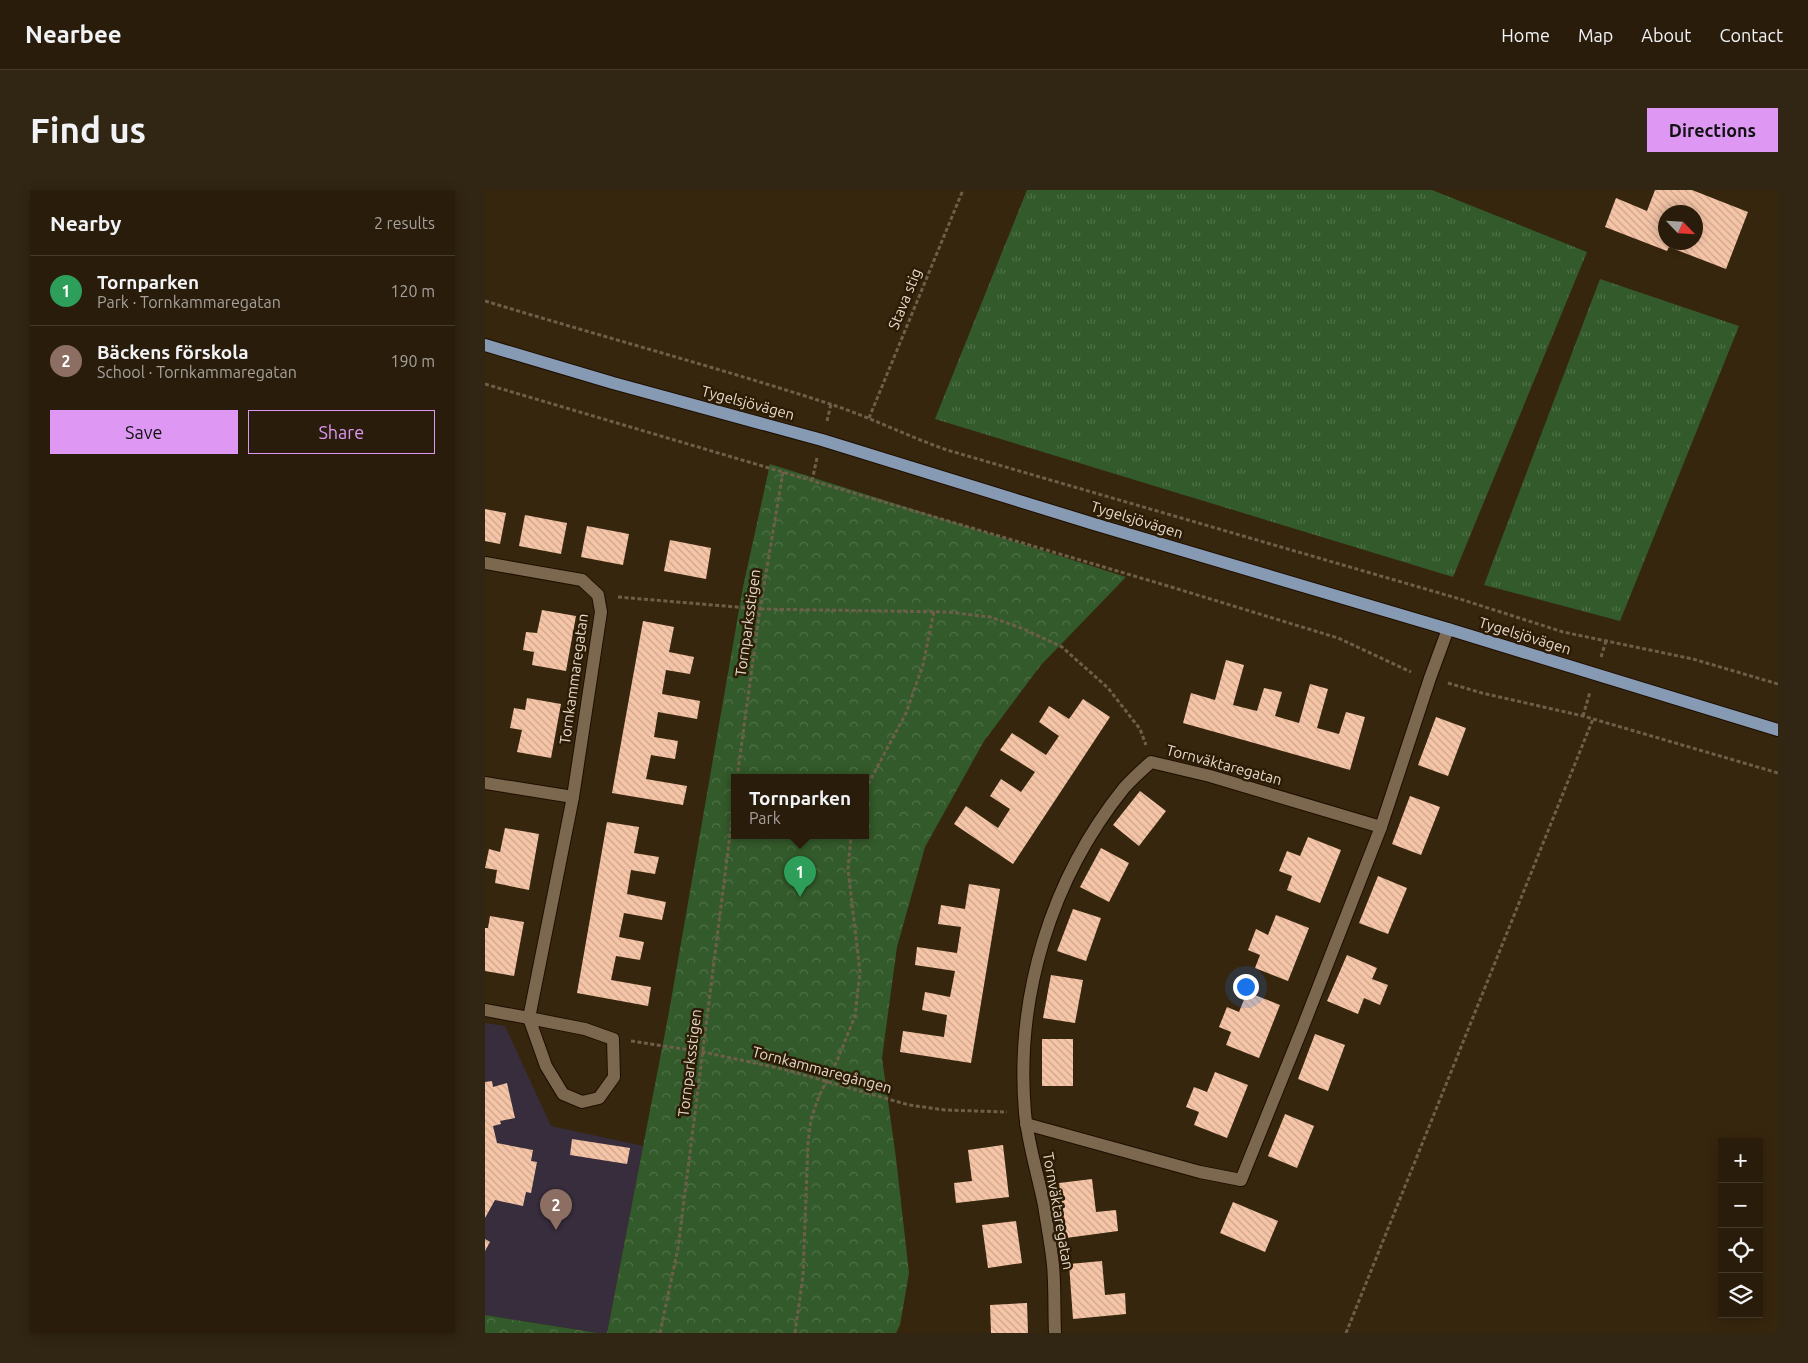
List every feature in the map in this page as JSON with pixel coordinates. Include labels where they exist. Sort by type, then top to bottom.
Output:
[{"type":"main road","name":"Tygelsjövägen","points":[[485,345],[613,383],[822,440],[1778,730]]},
{"type":"street","name":"Tornkammaregatan","points":[[485,563],[582,580],[598,595],[601,612],[573,797],[529,1018]]},
{"type":"street","name":"Tornväktaregatan","points":[[1026,1118],[1200,1172],[1241,1180],[1381,827],[1448,629]]},
{"type":"street","name":"Tornväktaregatan","points":[[1055,1333],[1053,1265],[1044,1206],[1026,1118],[1024,1071],[1028,1006],[1042,946],[1055,904],[1067,876],[1088,839],[1125,787],[1151,762],[1210,776],[1381,827]]},
{"type":"street","points":[[485,783],[573,797]]},
{"type":"street","points":[[485,1010],[585,1028],[613,1039],[614,1078],[599,1098],[582,1102],[563,1094],[546,1066],[529,1018]]},
{"type":"path","name":"Stava stig","points":[[869,418],[963,190]]},
{"type":"path","points":[[485,301],[724,371],[869,418],[908,436],[947,450],[1460,598],[1563,632],[1693,659],[1778,684]]},
{"type":"path","points":[[485,384],[1339,638],[1407,670],[1482,694],[1593,719],[1778,773]]},
{"type":"path","name":"Tornparksstigen","points":[[738,774],[760,609],[783,472]]},
{"type":"path","points":[[598,595],[760,609],[934,611],[990,617],[1024,629],[1062,647],[1108,688],[1140,729],[1151,762]]},
{"type":"path","points":[[869,782],[906,713],[923,665],[934,611]]},
{"type":"path","points":[[1346,1333],[1593,719]]},
{"type":"path","name":"Tornparksstigen","points":[[660,1333],[678,1248],[731,825]]},
{"type":"path","points":[[795,1333],[803,1276],[808,1143],[811,1119],[819,1096],[837,1061],[855,1016],[860,972],[848,869],[851,839]]},
{"type":"path","name":"Tornkammaregången","points":[[613,1039],[703,1052],[783,1069],[884,1098],[927,1107],[1026,1118]]},
{"type":"shaded area","points":[[485,1023],[505,1026],[551,1126],[643,1146],[607,1333],[485,1315]]},
{"type":"green space","points":[[1027,190],[1432,190],[1587,252],[1453,577],[935,419]]},
{"type":"green space","points":[[1600,279],[1739,326],[1620,621],[1484,585]]},
{"type":"green space","points":[[770,464],[1126,577],[1041,665],[984,741],[925,847],[897,947],[882,1058],[909,1273],[900,1325],[896,1333],[607,1333],[669,1012],[743,587]]},
{"type":"green space","points":[[485,1315],[598,1333],[485,1333]]},
{"type":"building","points":[[1655,190],[1692,190],[1748,212],[1726,269],[1677,250],[1703,250],[1703,205],[1658,205],[1658,248],[1605,227],[1616,198],[1647,211]]},
{"type":"building","points":[[485,509],[506,513],[500,544],[485,541]]},
{"type":"building","points":[[525,515],[567,523],[561,554],[519,546]]},
{"type":"building","points":[[587,526],[629,534],[623,565],[581,557]]},
{"type":"building","points":[[670,540],[711,548],[706,579],[664,571]]},
{"type":"building","points":[[542,610],[576,616],[566,671],[532,665],[534,652],[523,650],[526,632],[537,633]]},
{"type":"building","points":[[643,621],[674,627],[669,652],[694,657],[690,674],[666,670],[662,694],[700,701],[697,719],[658,712],[654,737],[678,741],[675,759],[651,755],[646,779],[687,786],[683,805],[612,793]]},
{"type":"building","points":[[1226,660],[1244,665],[1233,705],[1257,711],[1264,688],[1282,692],[1275,716],[1299,723],[1310,684],[1328,689],[1317,728],[1339,734],[1346,712],[1365,717],[1350,770],[1183,723],[1191,693],[1215,700]]},
{"type":"building","points":[[527,698],[561,704],[551,758],[517,752],[522,730],[510,728],[514,708],[525,710]]},
{"type":"building","points":[[1083,699],[1110,717],[1013,864],[954,824],[966,806],[998,828],[1010,809],[990,796],[1001,779],[1021,792],[1035,772],[1000,750],[1012,733],[1046,755],[1059,736],[1039,722],[1049,706],[1069,719]]},
{"type":"building","points":[[1436,717],[1466,728],[1448,776],[1418,765]]},
{"type":"building","points":[[1140,791],[1166,811],[1139,846],[1113,825]]},
{"type":"building","points":[[1410,796],[1440,807],[1421,855],[1392,844]]},
{"type":"building","points":[[607,822],[639,827],[634,853],[659,857],[655,874],[631,870],[627,894],[666,902],[662,920],[624,913],[619,937],[644,942],[640,960],[616,956],[611,980],[651,987],[648,1006],[577,993]]},
{"type":"building","points":[[505,828],[539,834],[529,890],[495,883],[497,870],[485,868],[489,849],[500,852]]},
{"type":"building","points":[[1308,837],[1341,850],[1320,903],[1287,890],[1292,876],[1279,871],[1287,851],[1300,856]]},
{"type":"building","points":[[1101,848],[1129,863],[1109,902],[1080,887]]},
{"type":"building","points":[[1378,876],[1407,888],[1388,934],[1359,923]]},
{"type":"building","points":[[969,884],[1000,889],[971,1063],[900,1052],[903,1031],[944,1037],[947,1015],[922,1010],[925,992],[950,997],[955,971],[915,965],[917,947],[957,953],[961,927],[938,924],[941,905],[965,909]]},
{"type":"building","points":[[1073,909],[1101,918],[1086,961],[1057,951]]},
{"type":"building","points":[[1276,915],[1309,928],[1288,981],[1255,968],[1260,955],[1248,950],[1256,929],[1268,935]]},
{"type":"building","points":[[490,916],[524,922],[514,976],[485,971],[485,928],[488,928]]},
{"type":"building","points":[[1347,955],[1377,968],[1372,979],[1388,985],[1380,1005],[1364,998],[1358,1014],[1327,1001]]},
{"type":"building","points":[[1051,975],[1083,980],[1075,1023],[1043,1018]]},
{"type":"building","points":[[1247,992],[1280,1005],[1259,1058],[1226,1045],[1231,1032],[1219,1027],[1227,1007],[1239,1012]]},
{"type":"building","points":[[1315,1034],[1345,1045],[1328,1091],[1298,1079]]},
{"type":"building","points":[[1042,1039],[1073,1039],[1073,1086],[1042,1086]]},
{"type":"building","points":[[1215,1072],[1248,1085],[1227,1138],[1194,1125],[1199,1112],[1186,1107],[1194,1087],[1207,1092]]},
{"type":"building","points":[[492,1081],[493,1087],[507,1083],[515,1118],[500,1121],[501,1124],[493,1126],[497,1143],[533,1150],[531,1161],[537,1162],[531,1193],[526,1192],[523,1206],[495,1200],[485,1218],[485,1082]]},
{"type":"building","points":[[1285,1114],[1314,1126],[1297,1168],[1268,1156]]},
{"type":"building","points":[[572,1139],[630,1148],[627,1164],[570,1155]]},
{"type":"building","points":[[1003,1145],[1009,1197],[956,1203],[954,1183],[972,1181],[968,1150]]},
{"type":"building","points":[[1092,1179],[1096,1212],[1116,1210],[1118,1231],[1066,1238],[1059,1183]]},
{"type":"building","points":[[1233,1202],[1278,1221],[1265,1252],[1220,1233]]},
{"type":"building","points":[[1016,1221],[1022,1263],[988,1268],[982,1225]]},
{"type":"building","points":[[485,1239],[490,1242],[485,1251]]},
{"type":"building","points":[[1102,1261],[1105,1295],[1125,1293],[1126,1314],[1073,1319],[1069,1264]]},
{"type":"building","points":[[1027,1303],[1028,1333],[991,1333],[990,1305]]},
{"type":"place","name":"Tornparken","points":[[800,897]]},
{"type":"place","name":"Bäckens förskola","points":[[556,1230]]}]
